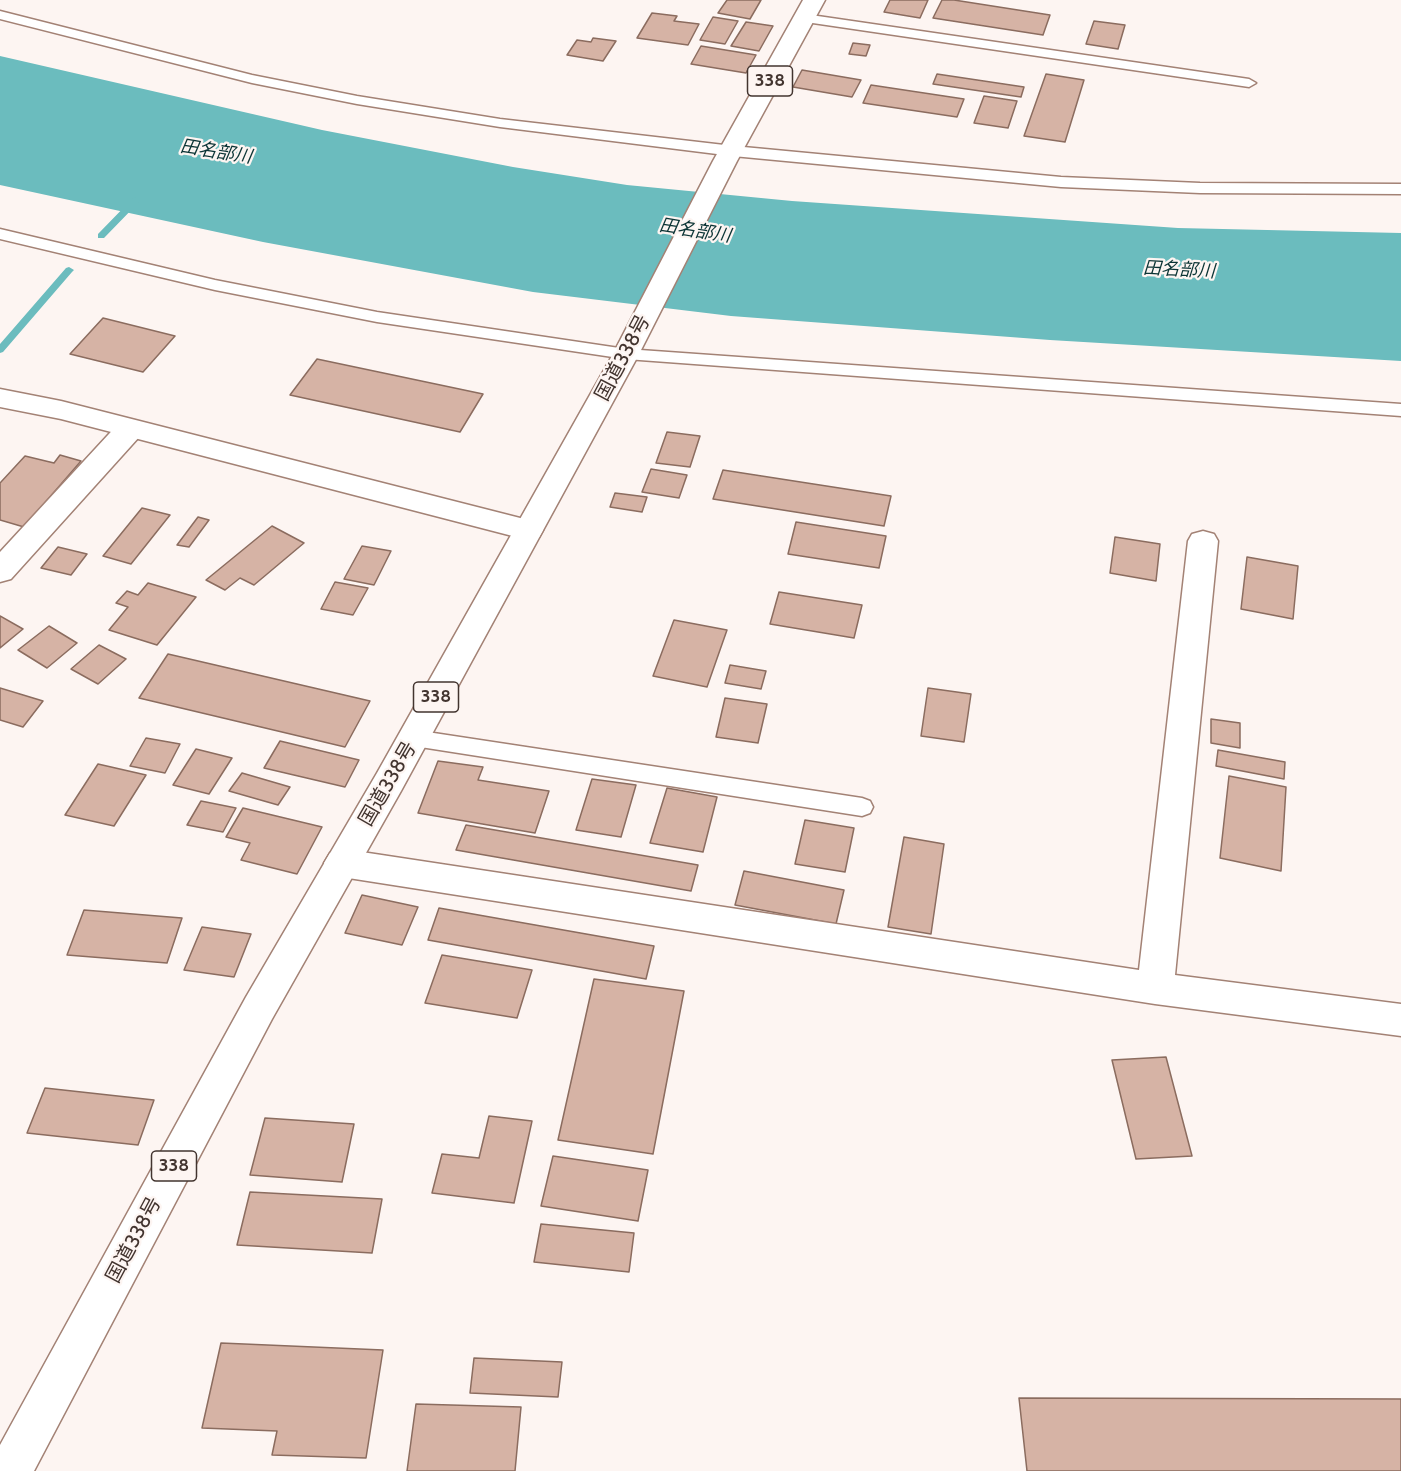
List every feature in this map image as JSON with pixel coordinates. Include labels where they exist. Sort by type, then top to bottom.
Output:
[{"type":"main road","name":"国道338号","points":[[9,1471],[259,1008],[414,738],[630,346],[809,9]]},
{"type":"main road","points":[[0,398],[61,410],[528,530]]},
{"type":"main road","points":[[0,571],[130,429]]},
{"type":"main road","points":[[1155,988],[1203,541]]},
{"type":"main road","points":[[342,863],[1155,988],[1401,1020]]},
{"type":"lane","points":[[809,9],[1249,83]]},
{"type":"lane","points":[[0,15],[178,62],[357,100],[729,156],[1061,182],[1200,188],[1401,189]]},
{"type":"lane","points":[[0,234],[215,285],[377,317],[630,346],[1401,410]]},
{"type":"lane","points":[[414,738],[862,807]]},
{"type":"water","name":"田名部川","points":[[0,56],[322,130],[513,167],[627,185],[792,201],[1178,228],[1401,233],[1401,361],[1050,340],[731,316],[533,292],[263,242],[0,185]]},
{"type":"building","points":[[727,0],[761,0],[750,19],[718,13]]},
{"type":"building","points":[[890,0],[928,0],[920,18],[884,12]]},
{"type":"building","points":[[942,0],[1050,15],[1043,35],[933,18]]},
{"type":"building","points":[[652,13],[677,16],[674,21],[699,24],[688,45],[637,38]]},
{"type":"building","points":[[713,17],[738,21],[725,44],[700,40]]},
{"type":"building","points":[[1094,21],[1125,25],[1118,49],[1086,44]]},
{"type":"building","points":[[746,22],[773,26],[759,51],[731,46]]},
{"type":"building","points":[[593,38],[616,41],[603,61],[567,55],[577,40],[591,42]]},
{"type":"building","points":[[853,43],[870,45],[866,56],[849,54]]},
{"type":"building","points":[[701,46],[756,55],[746,73],[691,64]]},
{"type":"building","points":[[802,70],[861,80],[852,97],[793,87]]},
{"type":"building","points":[[937,74],[1024,87],[1021,97],[933,84]]},
{"type":"building","points":[[1046,74],[1084,80],[1065,142],[1024,136]]},
{"type":"building","points":[[871,85],[964,99],[957,117],[863,103]]},
{"type":"building","points":[[984,96],[1017,101],[1008,128],[974,123]]},
{"type":"building","points":[[103,318],[175,336],[143,372],[70,354]]},
{"type":"building","points":[[317,359],[483,394],[460,432],[290,395]]},
{"type":"building","points":[[667,432],[700,436],[690,467],[656,463]]},
{"type":"building","points":[[60,455],[81,461],[24,527],[0,520],[0,483],[25,456],[54,463]]},
{"type":"building","points":[[651,469],[687,475],[679,498],[642,492]]},
{"type":"building","points":[[723,470],[891,496],[884,526],[713,499]]},
{"type":"building","points":[[615,493],[647,497],[642,512],[610,507]]},
{"type":"building","points":[[142,508],[170,515],[131,564],[103,556]]},
{"type":"building","points":[[198,517],[209,520],[189,547],[177,545]]},
{"type":"building","points":[[796,522],[886,536],[879,568],[788,554]]},
{"type":"building","points":[[272,526],[304,543],[254,585],[240,578],[225,590],[206,580]]},
{"type":"building","points":[[1115,537],[1160,544],[1156,581],[1110,573]]},
{"type":"building","points":[[362,546],[391,551],[374,585],[344,579]]},
{"type":"building","points":[[58,547],[87,554],[71,575],[41,568]]},
{"type":"building","points":[[1247,557],[1298,566],[1293,619],[1241,609]]},
{"type":"building","points":[[335,582],[368,588],[353,615],[321,609]]},
{"type":"building","points":[[148,583],[196,597],[157,645],[109,630],[128,607],[116,603],[127,591],[138,595]]},
{"type":"building","points":[[779,592],[862,605],[854,638],[770,624]]},
{"type":"building","points":[[0,616],[23,629],[0,648]]},
{"type":"building","points":[[674,620],[727,630],[707,687],[653,676]]},
{"type":"building","points":[[49,626],[77,643],[47,668],[18,650]]},
{"type":"building","points":[[99,645],[126,659],[98,684],[71,669]]},
{"type":"building","points":[[168,654],[370,701],[345,747],[139,698]]},
{"type":"building","points":[[730,665],[766,671],[761,689],[725,683]]},
{"type":"building","points":[[0,688],[43,701],[23,727],[0,720]]},
{"type":"building","points":[[928,688],[971,694],[964,742],[921,736]]},
{"type":"building","points":[[725,698],[767,704],[758,743],[716,737]]},
{"type":"building","points":[[1211,719],[1240,723],[1240,748],[1211,743]]},
{"type":"building","points":[[146,738],[180,744],[165,773],[130,766]]},
{"type":"building","points":[[280,741],[359,760],[345,787],[264,768]]},
{"type":"building","points":[[196,749],[232,758],[209,794],[173,785]]},
{"type":"building","points":[[1218,750],[1285,762],[1284,779],[1216,766]]},
{"type":"building","points":[[438,761],[483,767],[478,780],[549,791],[535,833],[418,813]]},
{"type":"building","points":[[98,764],[146,775],[114,826],[65,815]]},
{"type":"building","points":[[242,773],[290,787],[278,805],[229,791]]},
{"type":"building","points":[[1229,776],[1286,787],[1281,871],[1220,858]]},
{"type":"building","points":[[592,779],[636,785],[621,837],[576,830]]},
{"type":"building","points":[[667,788],[717,797],[703,852],[650,843]]},
{"type":"building","points":[[201,801],[236,808],[223,832],[187,825]]},
{"type":"building","points":[[243,808],[322,827],[297,874],[241,860],[250,843],[226,837]]},
{"type":"building","points":[[805,820],[854,828],[845,872],[795,864]]},
{"type":"building","points":[[466,825],[698,865],[691,891],[456,850]]},
{"type":"building","points":[[904,837],[944,844],[931,934],[888,927]]},
{"type":"building","points":[[744,871],[844,890],[836,924],[735,905]]},
{"type":"building","points":[[362,895],[418,907],[402,945],[345,933]]},
{"type":"building","points":[[439,908],[654,946],[646,979],[428,940]]},
{"type":"building","points":[[84,910],[182,918],[167,963],[67,955]]},
{"type":"building","points":[[202,927],[251,934],[234,977],[184,970]]},
{"type":"building","points":[[442,955],[532,970],[517,1018],[425,1003]]},
{"type":"building","points":[[594,979],[684,991],[653,1154],[558,1140]]},
{"type":"building","points":[[1166,1057],[1192,1156],[1136,1159],[1112,1060]]},
{"type":"building","points":[[45,1088],[154,1100],[138,1145],[27,1133]]},
{"type":"building","points":[[489,1116],[532,1121],[514,1203],[432,1193],[442,1154],[479,1158]]},
{"type":"building","points":[[265,1118],[354,1124],[342,1182],[250,1175]]},
{"type":"building","points":[[553,1156],[648,1170],[638,1221],[541,1206]]},
{"type":"building","points":[[250,1192],[382,1199],[372,1253],[237,1245]]},
{"type":"building","points":[[541,1224],[634,1233],[629,1272],[534,1262]]},
{"type":"building","points":[[221,1343],[383,1350],[366,1458],[272,1455],[277,1431],[202,1428]]},
{"type":"building","points":[[474,1358],[562,1362],[558,1397],[470,1393]]},
{"type":"building","points":[[1019,1398],[1401,1399],[1401,1471],[1027,1471]]},
{"type":"building","points":[[416,1404],[521,1407],[515,1471],[407,1471]]},
{"type":"waterway","points":[[101,236],[136,200]]},
{"type":"waterway","points":[[0,350],[69,270]]}]
